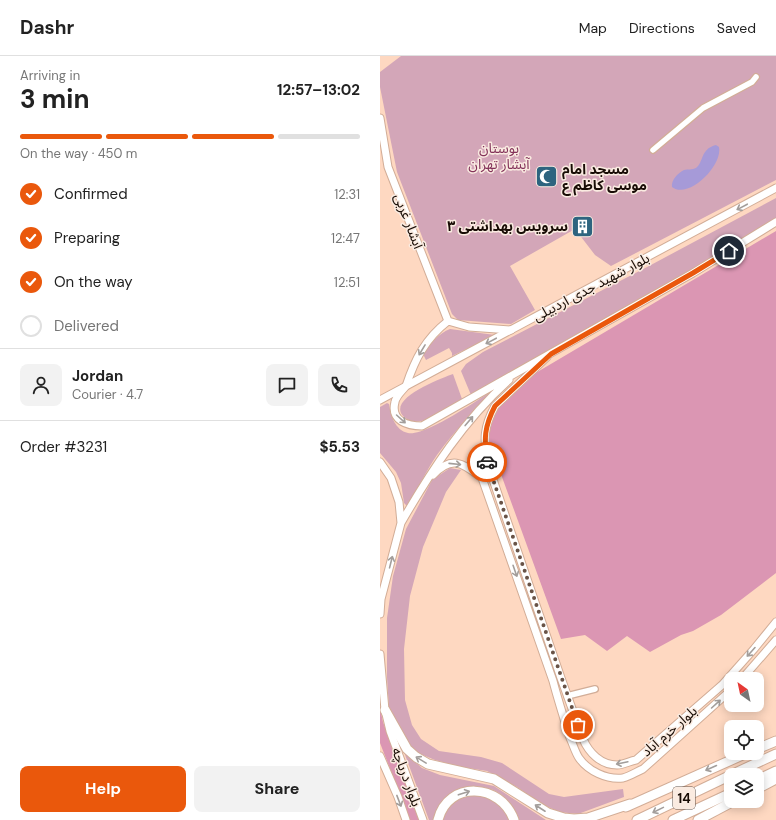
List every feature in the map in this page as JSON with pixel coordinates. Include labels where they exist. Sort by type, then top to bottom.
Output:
[{"type":"highway","points":[[385,710],[407,749],[416,757],[428,764],[494,779],[548,814],[574,820],[588,818],[630,804]]},
{"type":"highway","points":[[764,746],[776,741]]},
{"type":"highway","name":"14","points":[[746,768],[776,754]]},
{"type":"highway","points":[[599,820],[630,804],[731,760]]},
{"type":"highway","points":[[764,777],[776,771]]},
{"type":"highway","name":"14","points":[[637,820],[724,778]]},
{"type":"highway","points":[[764,785],[776,779]]},
{"type":"highway","points":[[438,820],[445,806],[457,796],[472,791],[488,792],[505,803],[514,820]]},
{"type":"highway","name":"14","points":[[673,820],[724,796]]},
{"type":"highway","points":[[698,820],[724,806]]},
{"type":"street","points":[[653,150],[703,108],[752,82],[756,77]]},
{"type":"street","name":"آبشار غربی","points":[[380,118],[388,167],[448,321]]},
{"type":"street","name":"بلوار شهید جدی اردبیلی","points":[[380,400],[776,188]]},
{"type":"street","name":"بلوار شهید جدی اردبیلی","points":[[406,386],[395,403],[395,414],[401,422],[411,426],[422,426],[693,273],[776,222]]},
{"type":"street","points":[[406,386],[421,351],[430,337],[448,321],[469,327],[511,330]]},
{"type":"street","name":"بلوار خرم آباد","points":[[487,462],[484,441],[485,429],[495,406],[551,354]]},
{"type":"street","points":[[380,614],[381,599],[401,523],[424,483],[467,423],[493,394],[522,369]]},
{"type":"street","name":"بلوار خرم آباد","points":[[724,696],[643,769],[622,778],[612,778],[594,771],[579,758],[562,716],[553,681],[474,455],[475,452],[479,450],[482,452],[487,462],[567,696],[587,747],[593,755],[606,763],[618,765],[636,760],[722,684],[776,622]]},
{"type":"street","points":[[380,462],[391,478],[398,502],[401,523]]},
{"type":"street","points":[[424,483],[441,466],[447,463],[456,463],[466,466],[482,478]]},
{"type":"street","points":[[748,672],[776,640]]},
{"type":"street","name":"بلوار دریاچه","points":[[380,654],[385,710],[390,731],[423,820]]},
{"type":"street","points":[[553,681],[561,678]]},
{"type":"street","points":[[567,696],[595,689]]},
{"type":"street","name":"بلوار دریاچه","points":[[380,756],[406,820]]},
{"type":"green space","name":"بوستان آبشار تهران","points":[[401,56],[776,56],[776,180],[611,266],[595,255],[575,229],[510,266],[535,310],[511,324],[458,320],[452,314],[397,172],[380,87],[380,72]]},
{"type":"green space","points":[[776,198],[776,219],[694,270],[471,395],[461,371],[466,364],[483,352]]},
{"type":"green space","points":[[450,329],[495,335],[452,356],[449,348],[426,360],[423,354],[429,346],[438,336]]},
{"type":"green space","points":[[453,374],[462,399],[436,415],[419,422],[410,421],[404,417],[400,410],[402,403],[408,397],[417,390]]},
{"type":"green space","points":[[507,381],[470,416],[445,445],[433,461],[407,506],[404,503],[401,483],[396,472],[380,453],[380,407],[387,403],[389,404],[392,418],[400,429],[408,433],[417,432],[429,428],[458,413]]},
{"type":"green space","points":[[450,468],[461,470],[446,492],[423,547],[410,596],[404,649],[405,700],[412,725],[421,739],[439,751],[481,757],[502,763],[549,794],[564,797],[623,789],[624,797],[578,814],[559,812],[542,804],[517,787],[487,771],[461,767],[435,760],[413,751],[389,709],[387,677],[387,618],[393,576],[406,529],[432,480]]},
{"type":"green space","points":[[404,752],[422,768],[440,775],[494,786],[546,820],[517,820],[509,802],[501,794],[485,788],[468,787],[459,789],[445,798],[433,820],[429,820]]},
{"type":"green space","points":[[480,794],[501,805],[509,820],[442,820],[449,808],[456,801]]},
{"type":"shaded area","points":[[716,145],[719,147],[719,154],[716,163],[703,179],[687,189],[679,190],[672,187],[674,179],[677,175],[684,170],[696,168],[707,149]]},
{"type":"shaded area","points":[[776,231],[776,573],[721,615],[693,631],[681,635],[650,652],[627,636],[607,651],[585,635],[561,639],[486,433],[493,411],[517,384]]},
{"type":"shaded area","points":[[380,708],[383,722],[419,820],[410,820],[380,743]]},
{"type":"way so far","points":[[487,462],[578,725]]},
{"type":"place","name":"مسجد امام موسی کاظم ع","points":[[547,177]]},
{"type":"place","name":"سرویس بهداشتی ۳","points":[[583,226]]},
{"type":"route","points":[[487,462],[484,441],[485,429],[495,406],[551,354],[729,251]]}]
